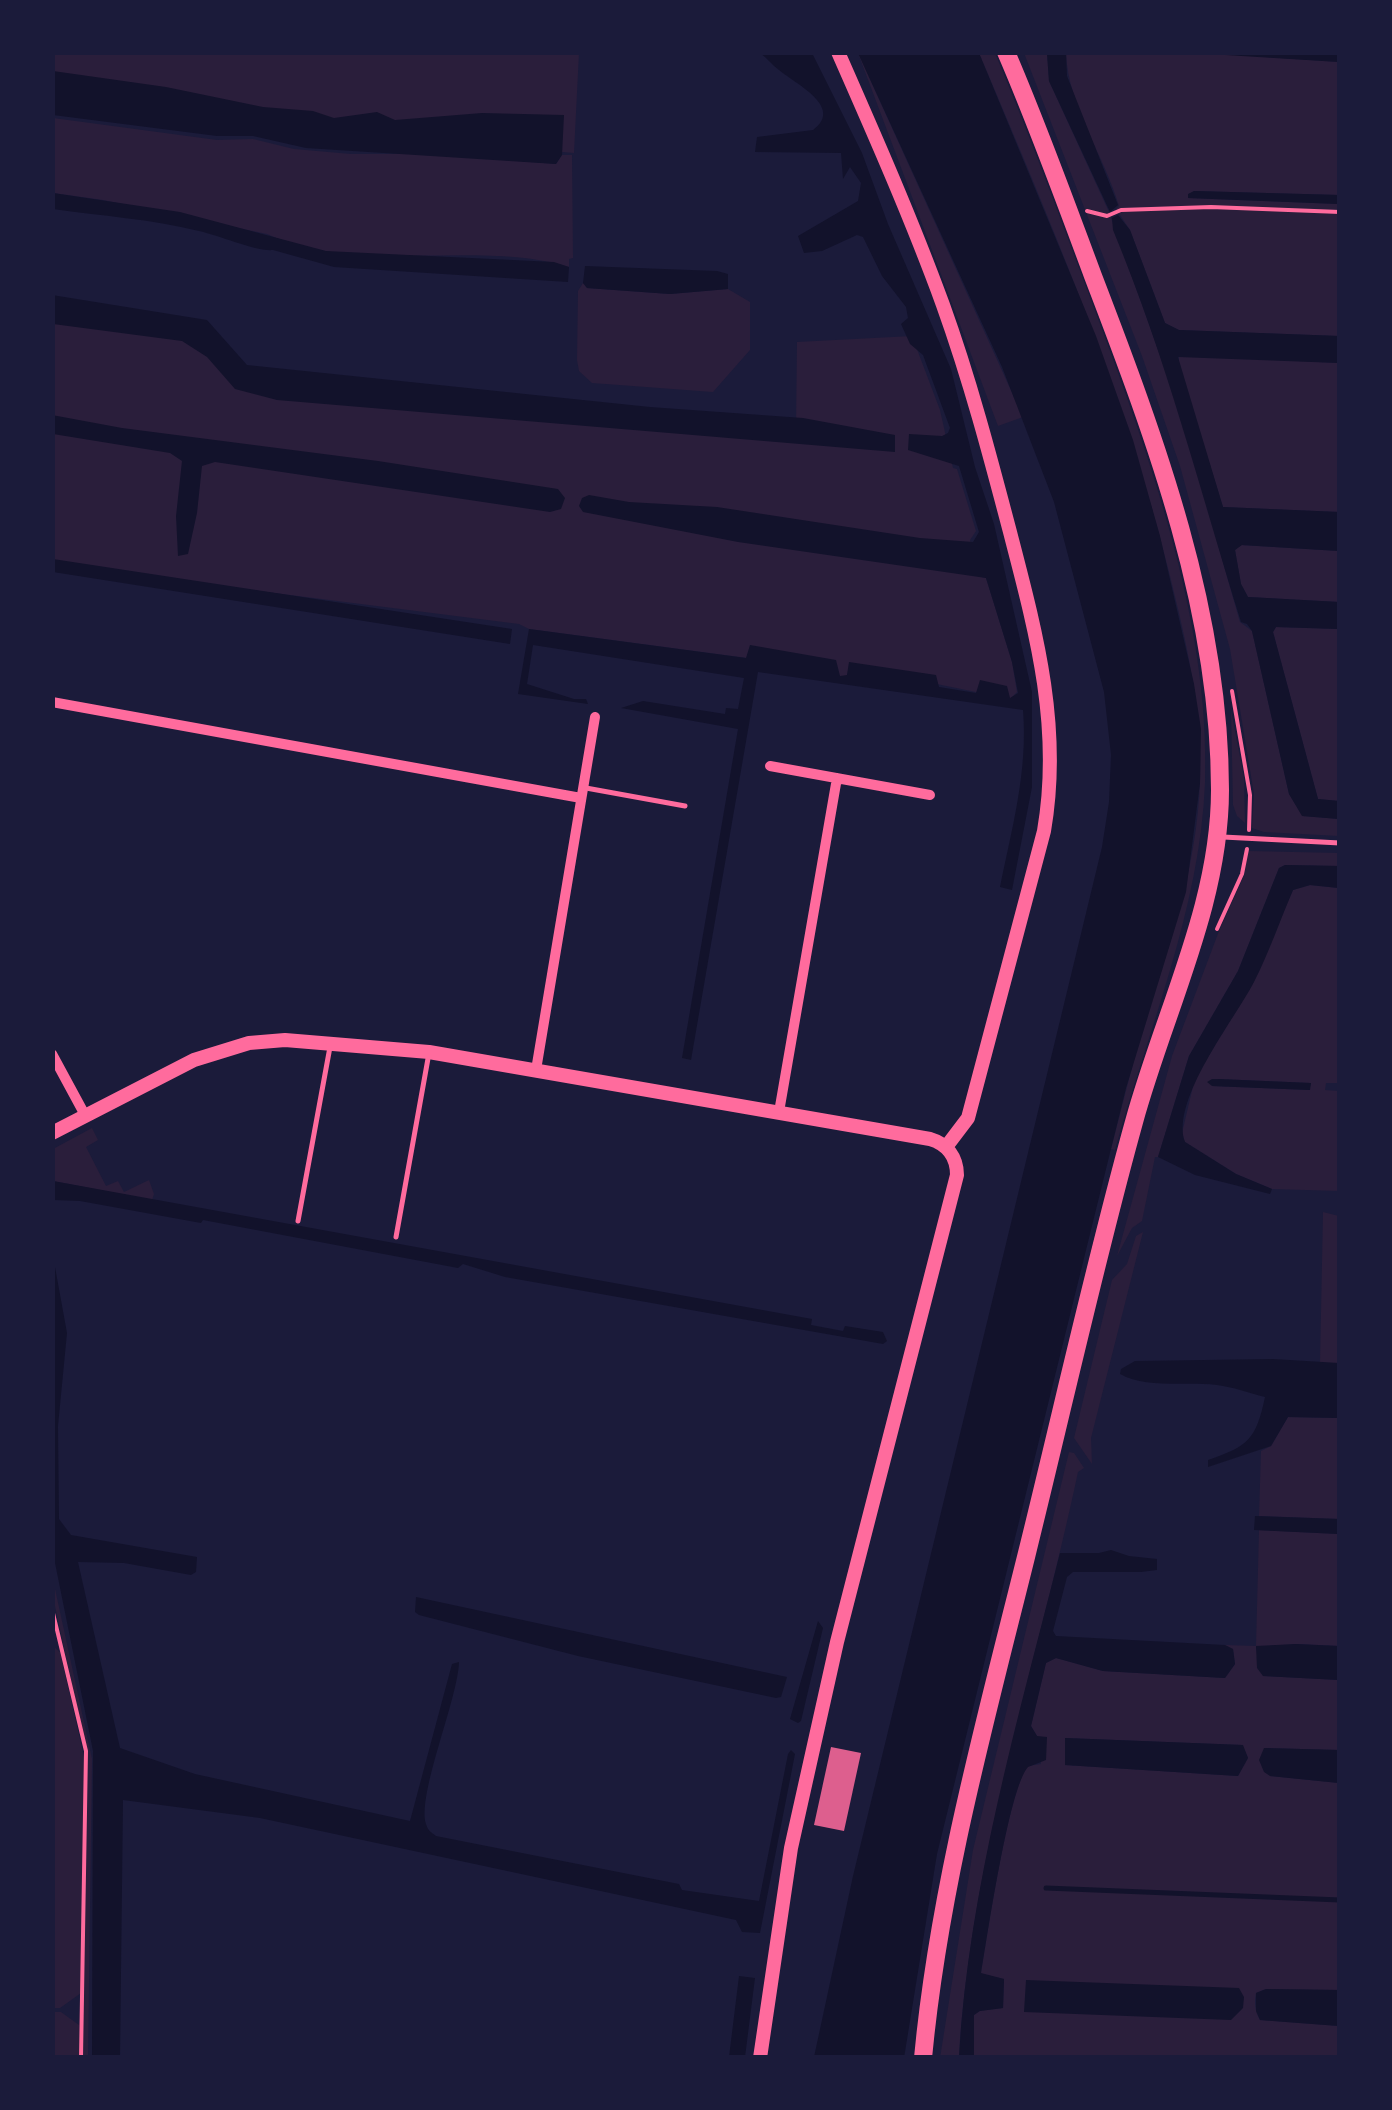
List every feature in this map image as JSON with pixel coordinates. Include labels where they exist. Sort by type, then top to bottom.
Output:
[{"type":"main road","points":[[923,2058],[951,1875],[990,1701],[1135,1119],[1205,900],[1217,837],[1219,739],[1214,677],[1200,604],[1140,401],[1006,52]]},
{"type":"street","points":[[838,52],[936,286],[978,409],[1037,637],[1049,712],[1052,752],[1044,831],[968,1118],[946,1147]]},
{"type":"street","points":[[52,702],[582,792]]},
{"type":"street","points":[[536,1070],[595,717]]},
{"type":"street","points":[[770,766],[930,795]]},
{"type":"street","points":[[778,1112],[836,778]]},
{"type":"street","points":[[52,1133],[194,1060],[250,1043],[285,1040],[429,1052],[778,1112],[930,1140],[946,1147],[954,1158],[956,1175],[802,1795],[760,2058]]},
{"type":"street","points":[[52,1054],[85,1115]]},
{"type":"lane","points":[[582,792],[686,806]]},
{"type":"lane","points":[[1217,837],[1340,843]]},
{"type":"lane","points":[[298,1221],[330,1042]]},
{"type":"lane","points":[[396,1237],[429,1052]]},
{"type":"path","points":[[1082,210],[1108,216],[1122,210],[1211,207],[1340,212]]},
{"type":"path","points":[[1216,930],[1242,874],[1248,839],[1250,795],[1230,681]]},
{"type":"path","points":[[52,1609],[86,1751],[81,2058]]},
{"type":"shaded area","points":[[1193,52],[1339,62],[1339,195],[1194,191],[1188,195],[1339,204],[1339,336],[1179,330],[1165,323],[1130,230],[1116,209],[1119,206],[1073,92],[1066,53]]},
{"type":"shaded area","points":[[52,53],[579,53],[574,153],[246,123],[53,95]]},
{"type":"shaded area","points":[[760,53],[812,53],[862,153],[888,224],[951,369],[975,467],[994,524],[1032,692],[1032,787],[1012,890],[1000,887],[1021,777],[1023,710],[758,672],[691,1060],[682,1058],[738,729],[621,708],[643,701],[725,714],[726,708],[738,709],[744,678],[533,645],[527,684],[586,699],[588,704],[518,694],[529,629],[746,658],[750,645],[836,660],[840,676],[847,675],[849,662],[936,675],[939,687],[976,693],[980,680],[1007,686],[1010,698],[1018,693],[986,578],[738,542],[583,512],[579,506],[582,498],[589,495],[629,502],[717,507],[920,538],[973,542],[979,532],[959,466],[908,450],[909,434],[942,436],[950,428],[923,355],[910,344],[901,324],[908,318],[906,307],[882,276],[863,237],[857,235],[822,251],[804,253],[798,236],[858,201],[861,183],[850,167],[843,179],[841,153],[755,152],[757,137],[813,130],[823,113],[814,96]]},
{"type":"shaded area","points":[[858,53],[1023,417],[998,426]]},
{"type":"shaded area","points":[[858,53],[979,53],[1096,336],[1133,440],[1160,536],[1201,729],[1200,783],[1186,892],[1126,1088],[937,1854],[904,2058],[814,2057],[853,1876],[1102,847],[1111,755],[1104,692],[1054,502],[1002,367]]},
{"type":"shaded area","points":[[979,53],[995,53],[1131,410],[1170,533],[1197,658],[1204,721],[1201,830],[1183,923],[1115,1150],[1111,1149],[1127,1086],[1181,905],[1194,844],[1200,781],[1196,702],[1169,572],[1130,439],[1059,244]]},
{"type":"shaded area","points":[[1024,53],[1047,53],[1049,81],[1109,212],[1185,428],[1240,622],[1252,631],[1289,794],[1303,816],[1339,819],[1339,836],[1252,828],[1254,794],[1230,649],[1180,466],[1142,356]]},
{"type":"shaded area","points":[[1047,53],[1066,53],[1067,76],[1118,205],[1110,212],[1049,81]]},
{"type":"shaded area","points":[[1193,53],[1339,53],[1339,62]]},
{"type":"shaded area","points":[[53,71],[166,87],[263,107],[313,111],[334,118],[377,112],[395,120],[482,113],[564,115],[562,155],[556,164],[306,148],[253,136],[217,136],[53,115]]},
{"type":"shaded area","points":[[53,118],[217,140],[253,139],[294,149],[351,154],[430,154],[556,164],[562,155],[572,155],[573,258],[569,259],[569,267],[495,256],[338,253],[267,234],[53,193]]},
{"type":"shaded area","points":[[1194,191],[1339,195],[1339,204],[1188,198]]},
{"type":"shaded area","points":[[53,193],[180,212],[326,251],[554,262],[569,267],[568,282],[334,267],[181,227],[53,209]]},
{"type":"shaded area","points":[[1118,215],[1130,230],[1165,323],[1179,330],[1339,336],[1339,363],[1178,357],[1223,507],[1339,512],[1339,551],[1242,545],[1235,550],[1241,584],[1248,597],[1339,602],[1339,629],[1276,627],[1273,632],[1318,799],[1339,801],[1339,819],[1302,816],[1289,794],[1252,631],[1241,622],[1166,375],[1113,230],[1112,218]]},
{"type":"shaded area","points":[[585,266],[717,271],[728,274],[728,289],[670,294],[587,288],[583,283]]},
{"type":"shaded area","points":[[583,283],[587,288],[670,294],[728,289],[750,302],[750,350],[713,392],[592,383],[579,371],[577,360],[578,291]]},
{"type":"shaded area","points":[[52,295],[207,320],[247,365],[650,407],[803,418],[895,435],[895,452],[277,400],[235,389],[207,357],[182,341],[53,324]]},
{"type":"shaded area","points":[[53,314],[187,333],[254,381],[796,428],[797,342],[912,336],[940,410],[953,468],[957,469],[976,531],[970,540],[978,576],[986,578],[1012,662],[1017,692],[1010,699],[849,666],[847,676],[840,676],[748,653],[747,658],[529,629],[519,624],[53,565]]},
{"type":"shaded area","points":[[1179,355],[1339,363],[1339,512],[1223,507],[1179,366]]},
{"type":"shaded area","points":[[52,415],[558,489],[565,498],[561,509],[550,512],[215,462],[202,466],[188,554],[178,556],[176,516],[182,461],[170,453],[53,434]]},
{"type":"shaded area","points":[[1241,545],[1339,551],[1339,602],[1248,597],[1241,584],[1235,550]]},
{"type":"shaded area","points":[[53,559],[512,629],[510,644],[53,572]]},
{"type":"shaded area","points":[[1276,627],[1339,629],[1339,801],[1318,799],[1273,632]]},
{"type":"shaded area","points":[[1231,710],[1244,778],[1245,823],[1233,805]]},
{"type":"shaded area","points":[[1248,851],[1339,853],[1339,866],[1279,868],[1238,971],[1189,1056],[1155,1157],[1142,1221],[1132,1228],[1117,1256],[1172,1056],[1244,876]]},
{"type":"shaded area","points":[[1339,866],[1339,888],[1310,885],[1293,890],[1254,982],[1195,1083],[1183,1125],[1185,1142],[1236,1174],[1272,1189],[1270,1194],[1195,1175],[1158,1157],[1189,1056],[1238,971],[1279,868]]},
{"type":"shaded area","points":[[1310,885],[1339,888],[1339,1083],[1326,1083],[1325,1090],[1339,1091],[1339,1191],[1272,1189],[1236,1174],[1185,1142],[1182,1133],[1195,1078],[1253,983],[1293,890]],"holes":[[[1218,1079],[1311,1083],[1309,1090],[1212,1086]]]},
{"type":"shaded area","points":[[1212,1079],[1311,1083],[1310,1090],[1212,1086],[1207,1082]]},
{"type":"shaded area","points":[[92,1128],[98,1140],[86,1147],[106,1186],[118,1181],[124,1192],[149,1180],[152,1200],[53,1181],[53,1149]]},
{"type":"shaded area","points":[[53,1181],[812,1319],[811,1325],[843,1331],[845,1326],[883,1332],[887,1341],[883,1344],[505,1277],[463,1264],[458,1268],[203,1220],[201,1223],[80,1201],[53,1200]]},
{"type":"shaded area","points":[[1323,1212],[1339,1216],[1340,1363],[1320,1363]]},
{"type":"shaded area","points":[[1143,1232],[1091,1438],[1092,1464],[1074,1438],[1112,1280],[1127,1264],[1136,1236]]},
{"type":"shaded area","points":[[53,1256],[67,1333],[58,1426],[59,1519],[71,1535],[197,1557],[196,1572],[191,1575],[124,1563],[78,1562],[120,1748],[195,1774],[410,1821],[452,1664],[459,1662],[427,1791],[426,1824],[436,1836],[679,1884],[682,1890],[759,1901],[791,1750],[795,1754],[760,1933],[742,1932],[736,1920],[260,1818],[123,1800],[120,2057],[92,2057],[93,1751],[53,1553]]},
{"type":"shaded area","points":[[1273,1359],[1339,1363],[1339,1418],[1288,1417],[1271,1446],[1208,1467],[1208,1460],[1242,1445],[1254,1432],[1265,1397],[1223,1386],[1154,1383],[1120,1374],[1121,1369],[1135,1361]]},
{"type":"shaded area","points":[[1288,1417],[1339,1418],[1339,1519],[1259,1516],[1261,1451],[1271,1446]]},
{"type":"shaded area","points":[[1069,1452],[1084,1468],[1078,1472],[991,1836],[966,1983],[959,2057],[940,2058],[973,1850]]},
{"type":"shaded area","points":[[1255,1516],[1339,1519],[1339,1534],[1254,1530]]},
{"type":"shaded area","points":[[1259,1530],[1339,1534],[1339,1646],[1256,1647],[1263,1676],[1339,1680],[1339,1750],[1264,1748],[1270,1776],[1339,1783],[1339,1990],[1266,1989],[1256,1993],[1255,2004],[1260,2020],[1339,2026],[1339,2057],[974,2058],[974,2015],[1003,2008],[1004,1979],[981,1974],[1013,1802],[1028,1766],[1041,1764],[1037,1736],[1031,1726],[1046,1663],[1056,1658],[1103,1671],[1225,1678],[1235,1664],[1233,1649],[1225,1645],[1256,1646]],"holes":[[[1065,1738],[1242,1745],[1248,1758],[1238,1776],[1065,1765]]]},
{"type":"shaded area","points":[[1111,1550],[1157,1559],[1157,1570],[1073,1572],[1067,1577],[1053,1631],[1056,1636],[1225,1645],[1233,1649],[1235,1664],[1225,1678],[1103,1671],[1056,1658],[1046,1663],[1031,1726],[1037,1736],[1047,1737],[1046,1760],[1028,1767],[1013,1803],[981,1973],[1004,1979],[1003,2008],[974,2015],[974,2057],[959,2057],[964,1993],[984,1866],[1060,1553]]},
{"type":"shaded area","points":[[52,1575],[92,1759],[88,2057],[83,2057],[88,1759],[53,1597]]},
{"type":"shaded area","points":[[416,1597],[787,1677],[781,1697],[776,1698],[578,1656],[419,1615],[415,1612]]},
{"type":"shaded area","points":[[818,1621],[823,1628],[798,1723],[790,1719]]},
{"type":"shaded area","points":[[53,1646],[60,1652],[85,1761],[81,1993],[60,2008],[53,2008]]},
{"type":"shaded area","points":[[1256,1646],[1339,1646],[1339,1680],[1263,1676],[1257,1668]]},
{"type":"shaded area","points":[[1065,1738],[1243,1745],[1248,1758],[1238,1776],[1065,1765]]},
{"type":"shaded area","points":[[1264,1748],[1339,1750],[1339,1783],[1270,1776],[1259,1760]]},
{"type":"shaded area","points":[[739,1976],[755,1978],[745,2057],[729,2057]]},
{"type":"shaded area","points":[[1026,1980],[1239,1988],[1244,1997],[1243,2008],[1231,2020],[1024,2012]]},
{"type":"shaded area","points":[[1266,1989],[1339,1990],[1339,2026],[1260,2020],[1256,1993]]},
{"type":"shaded area","points":[[52,2012],[61,2012],[79,2025],[79,2057],[53,2057]]},
{"type":"building","points":[[831,1747],[861,1753],[844,1831],[814,1825]]},
{"type":"waterway","points":[[1046,1888],[1340,1900]]}]
